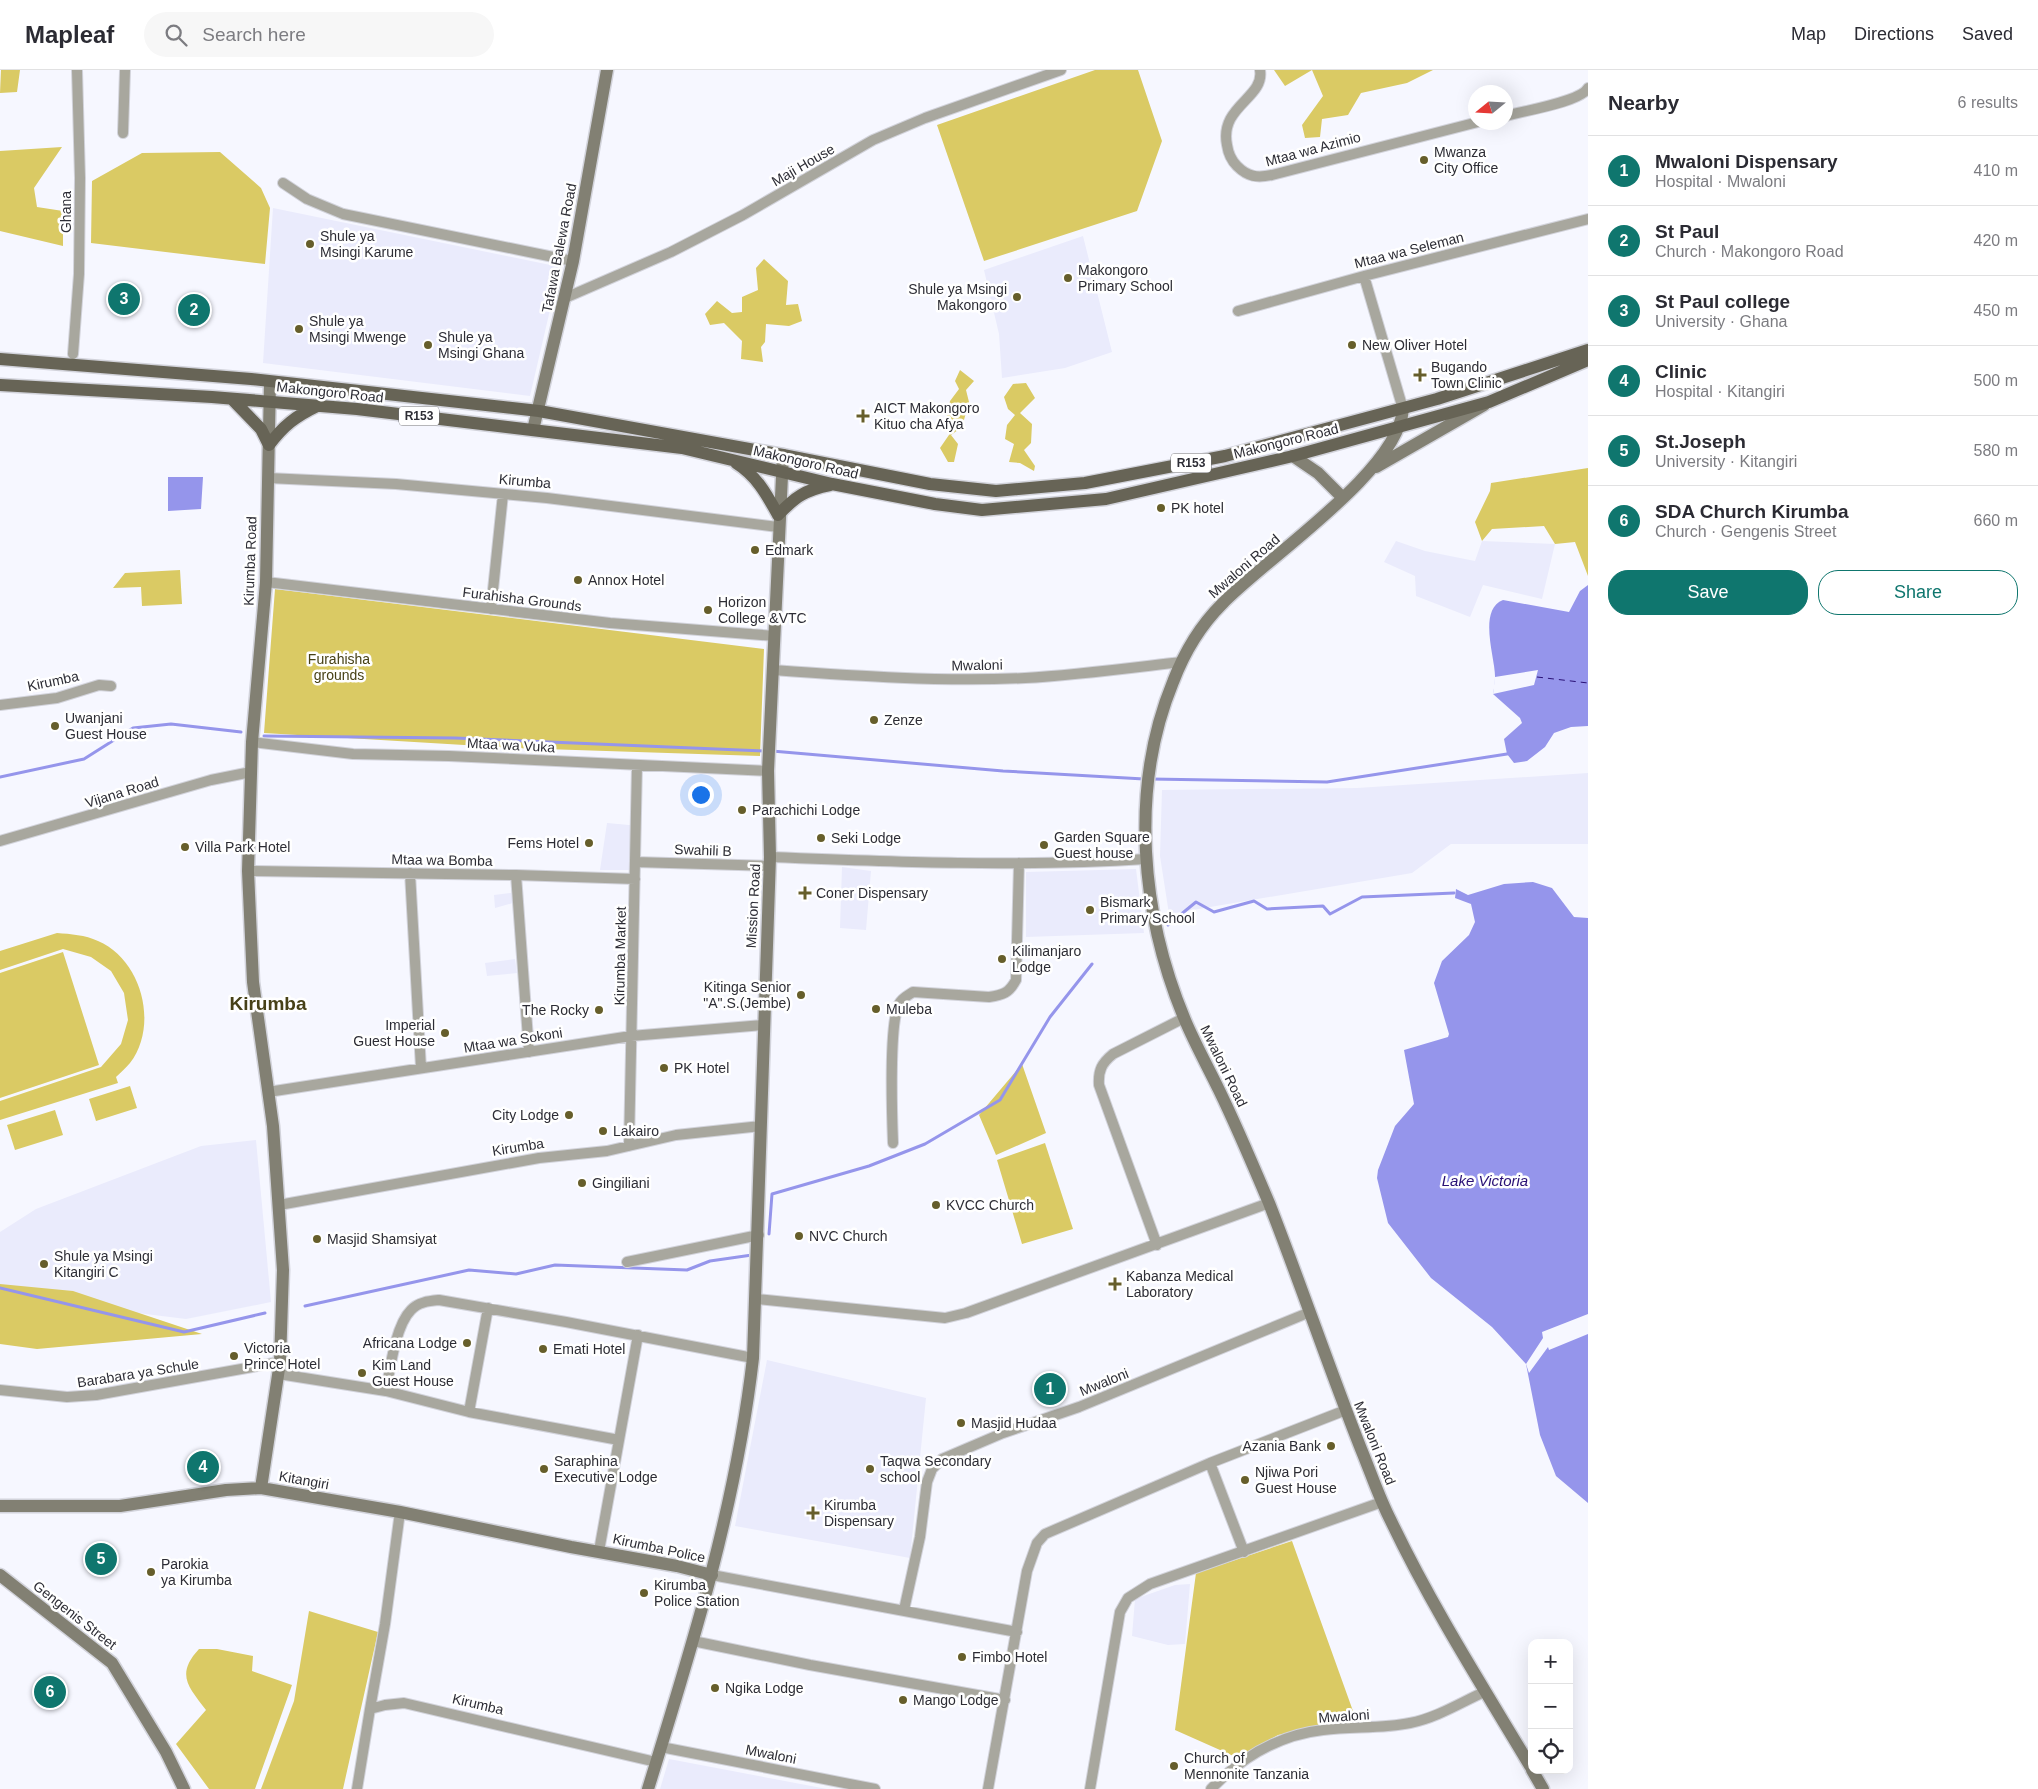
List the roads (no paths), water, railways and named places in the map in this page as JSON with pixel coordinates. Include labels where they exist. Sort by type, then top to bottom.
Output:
[{"type":"main road","name":"Makongoro Road","points":[[0,359],[270,382],[539,411],[783,455],[930,484],[1005,490],[1085,483],[1157,471],[1225,456],[1403,409],[1588,350]]},
{"type":"main road","name":"Makongoro Road","points":[[0,384],[269,401],[682,448],[832,484],[935,504],[982,510],[1106,499],[1293,456],[1489,402],[1588,360]]},
{"type":"main road","points":[[232,399],[261,430],[269,445],[282,428],[296,417],[317,406]]},
{"type":"main road","points":[[729,459],[749,472],[763,488],[778,521]]},
{"type":"main road","points":[[778,521],[795,497],[814,488],[832,484]]},
{"type":"street","name":"Ghana","points":[[73,354],[80,255],[80,178],[76,70]]},
{"type":"street","points":[[123,133],[125,70]]},
{"type":"street","name":"Tafawa Balewa Road","points":[[533,430],[573,262],[607,70]]},
{"type":"street","name":"Maji House","points":[[565,298],[671,252],[743,215],[873,140],[925,118],[1061,70]]},
{"type":"street","name":"Mtaa wa Azimio","points":[[1260,70],[1261,77],[1256,89],[1228,120],[1225,135],[1233,162],[1250,176],[1272,175],[1468,125]]},
{"type":"street","points":[[1513,114],[1572,99],[1587,91]]},
{"type":"street","points":[[283,182],[307,198],[342,214],[573,262]]},
{"type":"street","name":"Mtaa wa Seleman","points":[[1238,311],[1364,276],[1588,220]]},
{"type":"street","points":[[1364,276],[1403,409]]},
{"type":"street","name":"Kirumba Road","points":[[261,1488],[279,1368],[283,1270],[273,1126],[253,982],[248,871],[252,742],[266,582],[270,382]]},
{"type":"street","points":[[1367,472],[1489,402]]},
{"type":"street","name":"Mwaloni Road","points":[[1403,409],[1399,428],[1388,448],[1367,472],[1308,530],[1257,570],[1219,606],[1195,638],[1181,662],[1161,711],[1148,765],[1146,859],[1162,949],[1184,1018],[1241,1137],[1269,1203],[1382,1502],[1451,1634],[1528,1764]]},
{"type":"street","name":"Mission Road","points":[[753,1358],[757,1299],[763,1025],[770,861],[769,765],[778,521],[783,455]]},
{"type":"street","points":[[1293,456],[1318,473],[1342,497]]},
{"type":"street","name":"Kirumba","points":[[268,478],[396,484],[778,521]]},
{"type":"street","points":[[491,609],[503,494]]},
{"type":"street","name":"Furahisha Grounds","points":[[266,582],[620,624],[774,636]]},
{"type":"street","name":"Mwaloni","points":[[773,670],[931,679],[1024,678],[1103,672],[1181,662]]},
{"type":"street","name":"Kirumba","points":[[0,705],[57,698],[99,685],[111,686]]},
{"type":"street","name":"Mtaa wa Vuka","points":[[252,742],[353,754],[449,756],[637,765],[769,765]]},
{"type":"street","name":"Kirumba Market","points":[[629,1146],[637,765]]},
{"type":"street","name":"Vijana Road","points":[[0,841],[211,780],[252,772]]},
{"type":"street","points":[[770,861],[1078,863],[1146,859]]},
{"type":"street","name":"Swahili B","points":[[635,862],[770,861]]},
{"type":"street","points":[[892,1143],[893,1064],[898,1006],[904,997],[913,992],[990,997],[1002,996],[1010,991],[1016,980],[1019,863]]},
{"type":"street","name":"Mtaa wa Bomba","points":[[248,871],[516,875],[635,879]]},
{"type":"street","points":[[410,873],[421,1068]]},
{"type":"street","points":[[516,875],[529,1052]]},
{"type":"street","points":[[1157,1245],[1099,1084],[1099,1073],[1104,1062],[1113,1054],[1184,1018]]},
{"type":"street","name":"Mtaa wa Sokoni","points":[[268,1092],[631,1036],[763,1025]]},
{"type":"street","name":"Kirumba","points":[[279,1205],[530,1160],[607,1152],[676,1136],[761,1126]]},
{"type":"street","points":[[757,1299],[945,1318],[966,1313],[1269,1203]]},
{"type":"street","points":[[627,1262],[759,1235]]},
{"type":"street","points":[[619,1440],[469,1412],[386,1391],[402,1326],[411,1310],[424,1302],[440,1300],[753,1358]]},
{"type":"street","points":[[469,1412],[488,1308]]},
{"type":"street","name":"Mwaloni","points":[[904,1610],[920,1537],[927,1482],[932,1469],[942,1459],[1003,1433],[1087,1403],[1310,1312]]},
{"type":"street","name":"Kirumba Police","points":[[638,1336],[599,1551],[712,1575],[740,1453],[753,1358]]},
{"type":"street","name":"Barabara ya Schule","points":[[0,1390],[67,1397],[96,1395],[279,1368],[386,1391]]},
{"type":"street","points":[[988,1789],[1027,1571],[1037,1543],[1045,1534],[1210,1463],[1346,1410]]},
{"type":"street","points":[[1210,1463],[1244,1552]]},
{"type":"street","name":"Kitangiri","points":[[0,1506],[120,1506],[226,1490],[261,1488],[400,1512],[599,1551]]},
{"type":"street","points":[[1090,1789],[1114,1638],[1120,1612],[1128,1598],[1150,1584],[1382,1502]]},
{"type":"street","points":[[357,1789],[386,1624],[400,1512]]},
{"type":"street","name":"Gengenis Street","points":[[0,1575],[112,1663],[166,1752],[184,1789]]},
{"type":"street","points":[[648,1789],[712,1575],[1017,1632]]},
{"type":"street","points":[[693,1641],[810,1665],[1005,1700]]},
{"type":"street","name":"Mwaloni","points":[[1215,1788],[1254,1753],[1293,1736],[1323,1730],[1363,1729],[1412,1723],[1426,1719],[1484,1692]]},
{"type":"street","name":"Kirumba","points":[[370,1709],[404,1703],[656,1762]]},
{"type":"street","name":"Mwaloni","points":[[661,1747],[875,1789]]},
{"type":"street","name":"Mwaloni Road","points":[[1534,1774],[1543,1789]]},
{"type":"water","points":[[168,477],[203,477],[201,509],[168,511]]},
{"type":"water","points":[[1588,585],[1588,726],[1571,727],[1554,733],[1545,747],[1527,761],[1514,763],[1507,754],[1504,739],[1522,723],[1520,718],[1493,694],[1495,670],[1489,624],[1491,614],[1495,605],[1503,600],[1569,612],[1580,591]]},
{"type":"water","name":"Lake Victoria","points":[[1533,882],[1552,888],[1574,917],[1588,918],[1588,1503],[1556,1476],[1540,1435],[1526,1364],[1492,1327],[1431,1278],[1388,1223],[1377,1178],[1378,1170],[1395,1126],[1414,1104],[1404,1050],[1448,1037],[1449,1034],[1434,983],[1442,961],[1469,935],[1475,922],[1471,904],[1455,898],[1456,889],[1468,895],[1504,884]]},
{"type":"waterway","points":[[0,777],[84,759],[133,728],[171,724],[241,732]]},
{"type":"waterway","points":[[264,736],[455,738],[765,751]]},
{"type":"waterway","points":[[772,751],[1003,771],[1144,779]]},
{"type":"waterway","points":[[1151,779],[1327,782],[1507,754]]},
{"type":"waterway","points":[[1168,925],[1196,902],[1214,912],[1254,901],[1267,909],[1323,906],[1330,914],[1362,897],[1454,893]]},
{"type":"waterway","points":[[769,1234],[772,1194],[869,1166],[925,1144],[1000,1100],[1050,1017],[1092,964]]},
{"type":"waterway","points":[[305,1306],[469,1270],[516,1274],[555,1265],[687,1270],[710,1261],[752,1255]]},
{"type":"waterway","points":[[0,1288],[184,1332],[265,1313]]},
{"type":"place","name":"Mwanza City Office","points":[[1424,160]]},
{"type":"place","name":"Shule ya Msingi Karume","points":[[310,244]]},
{"type":"place","name":"Makongoro Primary School","points":[[1068,278]]},
{"type":"place","name":"Shule ya Msingi Makongoro","points":[[1017,297]]},
{"type":"place","name":"St Paul college","points":[[124,299]]},
{"type":"place","name":"St Paul","points":[[194,310]]},
{"type":"place","name":"Shule ya Msingi Mwenge","points":[[299,329]]},
{"type":"place","name":"Shule ya Msingi Ghana","points":[[428,345]]},
{"type":"place","name":"New Oliver Hotel","points":[[1352,345]]},
{"type":"place","name":"Bugando Town Clinic","points":[[1420,375]]},
{"type":"place","name":"AICT Makongoro Kituo cha Afya","points":[[863,416]]},
{"type":"place","name":"PK hotel","points":[[1161,508]]},
{"type":"place","name":"Edmark","points":[[755,550]]},
{"type":"place","name":"Annox Hotel","points":[[578,580]]},
{"type":"place","name":"Horizon College &VTC","points":[[708,610]]},
{"type":"place","name":"Zenze","points":[[874,720]]},
{"type":"place","name":"Uwanjani Guest House","points":[[55,726]]},
{"type":"place","name":"Parachichi Lodge","points":[[742,810]]},
{"type":"place","name":"Seki Lodge","points":[[821,838]]},
{"type":"place","name":"Fems Hotel","points":[[589,843]]},
{"type":"place","name":"Garden Square Guest house","points":[[1044,845]]},
{"type":"place","name":"Villa Park Hotel","points":[[185,847]]},
{"type":"place","name":"Coner Dispensary","points":[[805,893]]},
{"type":"place","name":"Bismark Primary School","points":[[1090,910]]},
{"type":"place","name":"Kilimanjaro Lodge","points":[[1002,959]]},
{"type":"place","name":"Kitinga Senior \"A\".S.(Jembe)","points":[[801,995]]},
{"type":"place","name":"Muleba","points":[[876,1009]]},
{"type":"place","name":"The Rocky","points":[[599,1010]]},
{"type":"place","name":"Imperial Guest House","points":[[445,1033]]},
{"type":"place","name":"PK Hotel","points":[[664,1068]]},
{"type":"place","name":"City Lodge","points":[[569,1115]]},
{"type":"place","name":"Lakairo","points":[[603,1131]]},
{"type":"place","name":"Gingiliani","points":[[582,1183]]},
{"type":"place","name":"KVCC Church","points":[[936,1205]]},
{"type":"place","name":"NVC Church","points":[[799,1236]]},
{"type":"place","name":"Masjid Shamsiyat","points":[[317,1239]]},
{"type":"place","name":"Shule ya Msingi Kitangiri C","points":[[44,1264]]},
{"type":"place","name":"Kabanza Medical Laboratory","points":[[1115,1284]]},
{"type":"place","name":"Africana Lodge","points":[[467,1343]]},
{"type":"place","name":"Emati Hotel","points":[[543,1349]]},
{"type":"place","name":"Victoria Prince Hotel","points":[[234,1356]]},
{"type":"place","name":"Kim Land Guest House","points":[[362,1373]]},
{"type":"place","name":"Mwaloni Dispensary","points":[[1050,1389]]},
{"type":"place","name":"Masjid Hudaa","points":[[961,1423]]},
{"type":"place","name":"Azania Bank","points":[[1331,1446]]},
{"type":"place","name":"Clinic","points":[[203,1467]]},
{"type":"place","name":"Saraphina Executive Lodge","points":[[544,1469]]},
{"type":"place","name":"Taqwa Secondary school","points":[[870,1469]]},
{"type":"place","name":"Njiwa Pori Guest House","points":[[1245,1480]]},
{"type":"place","name":"Kirumba Dispensary","points":[[813,1513]]},
{"type":"place","name":"St.Joseph","points":[[101,1559]]},
{"type":"place","name":"Parokia ya Kirumba","points":[[151,1572]]},
{"type":"place","name":"Kirumba Police Station","points":[[644,1593]]},
{"type":"place","name":"Fimbo Hotel","points":[[962,1657]]},
{"type":"place","name":"Ngika Lodge","points":[[715,1688]]},
{"type":"place","name":"SDA Church Kirumba","points":[[50,1692]]},
{"type":"place","name":"Mango Lodge","points":[[903,1700]]},
{"type":"place","name":"Church of Mennonite Tanzania","points":[[1174,1766]]},
{"type":"district","name":"Kirumba","points":[[268,1003]]},
{"type":"park label","name":"Furahisha grounds","points":[[339,668]]}]
